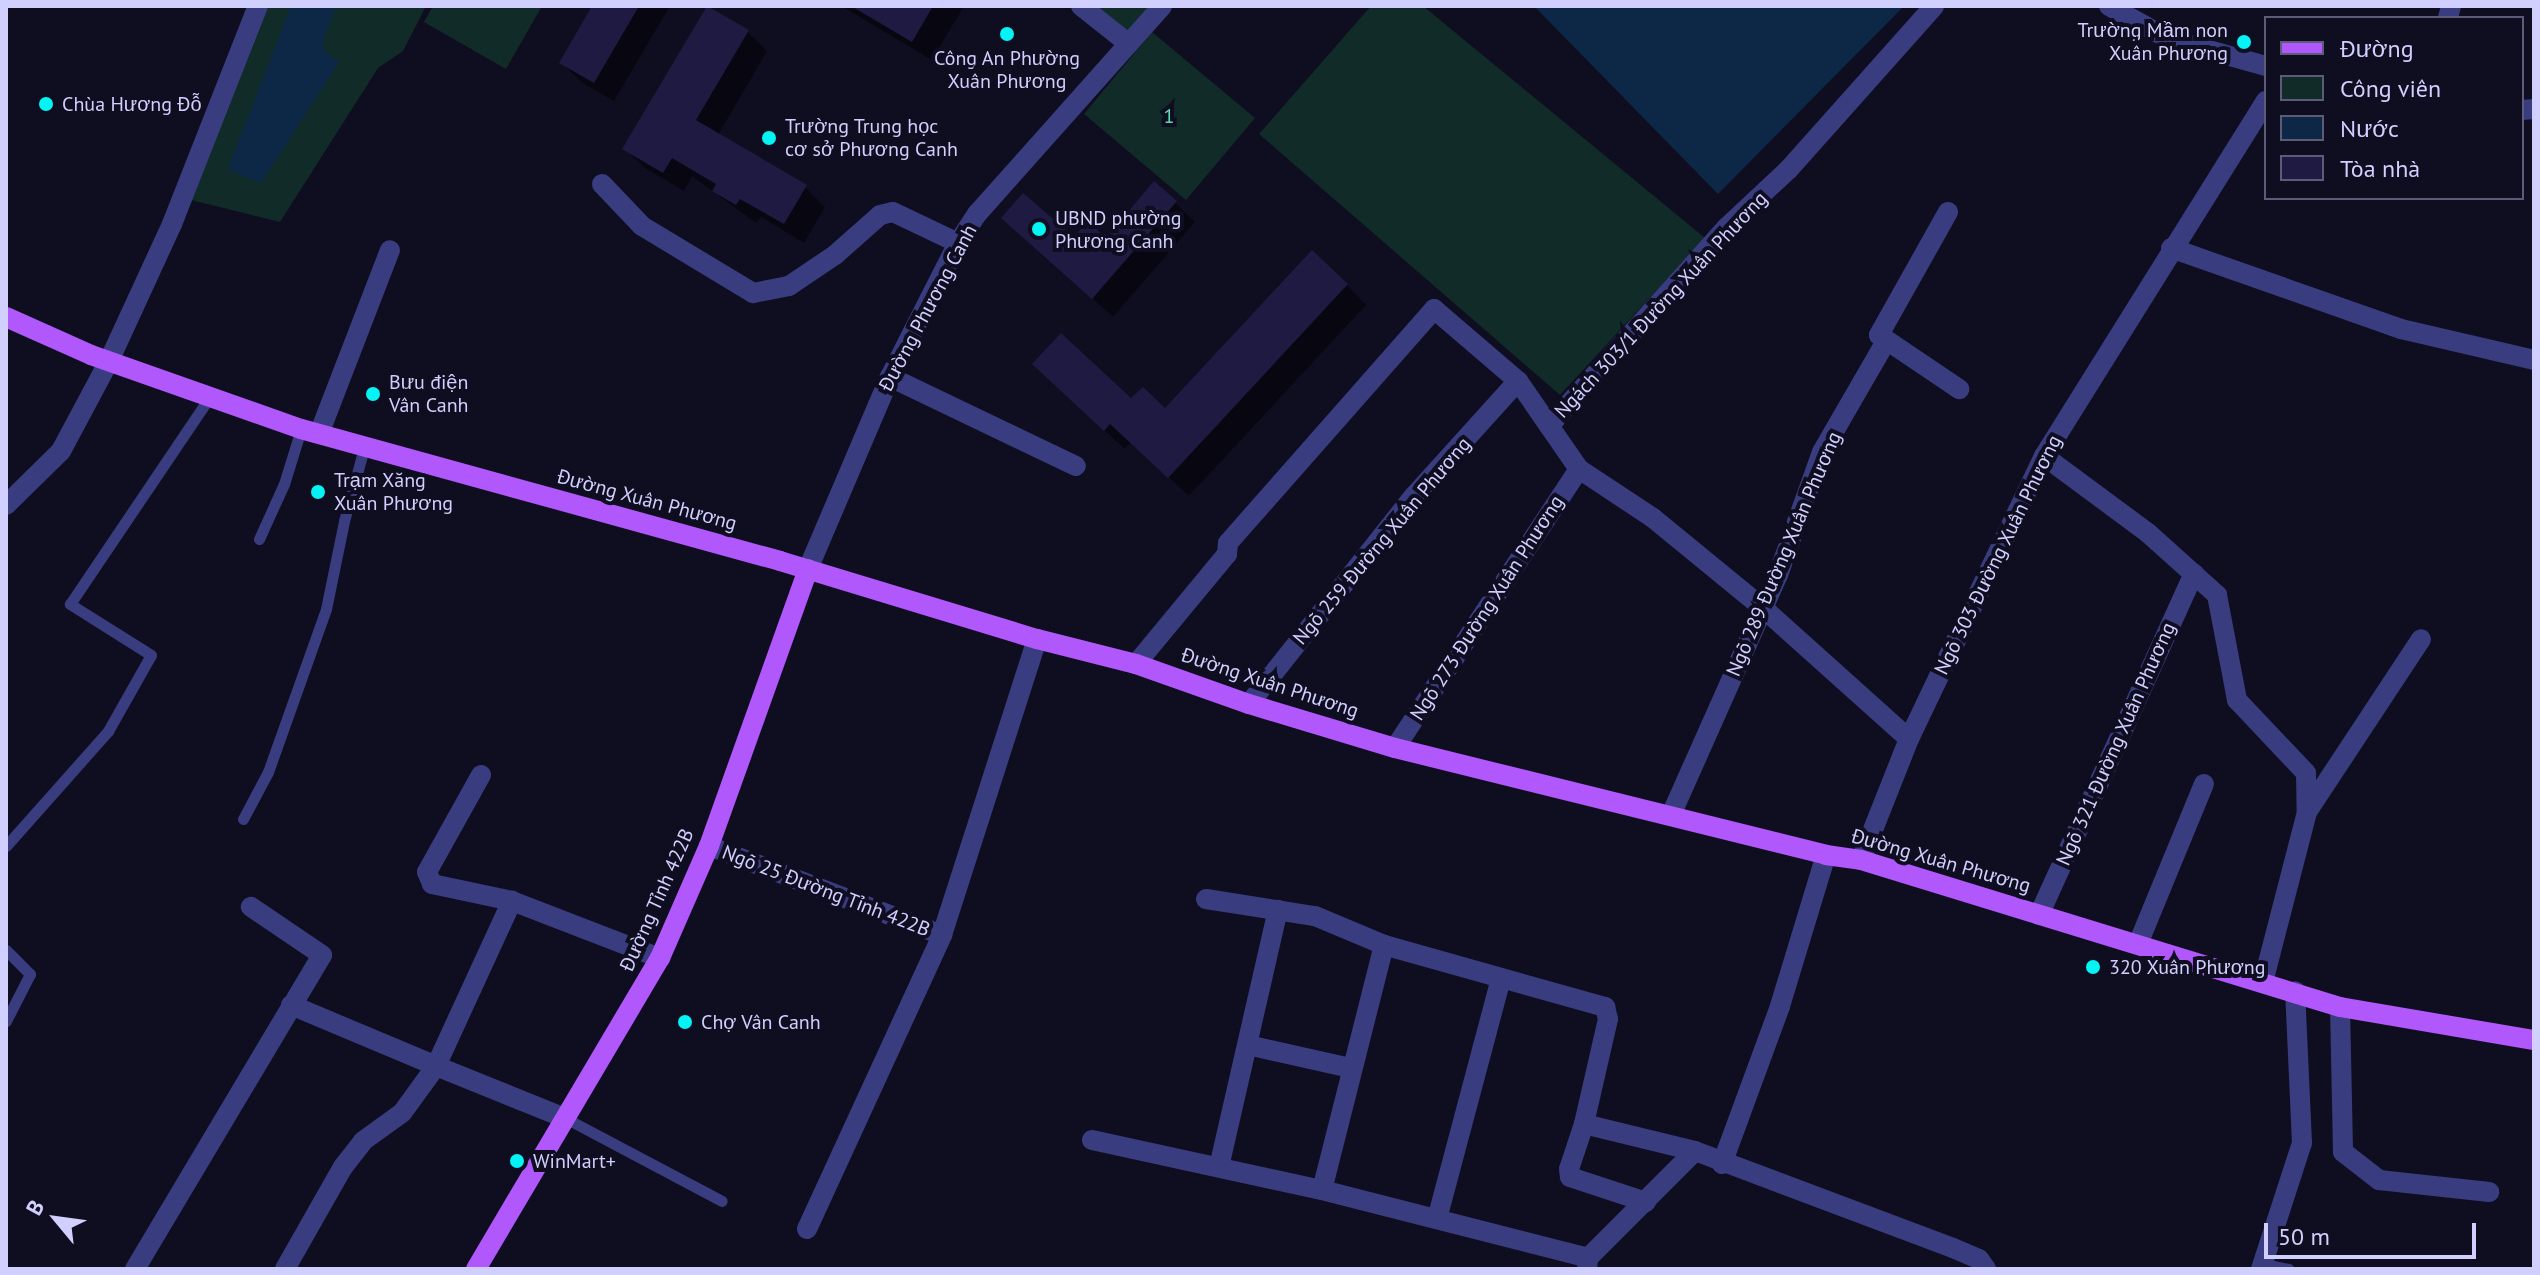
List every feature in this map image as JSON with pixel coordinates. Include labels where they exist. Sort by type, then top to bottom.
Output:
[{"type":"main road","name":"Đường Xuân Phương","points":[[6,317],[109,361],[310,432],[808,569],[1037,639],[1136,664],[1249,704],[1395,748],[1826,855],[1861,860],[2340,1007],[2534,1040]]},
{"type":"main road","name":"Đường Tỉnh 422B","points":[[476,1269],[660,958],[709,846],[808,569]]},
{"type":"street","points":[[6,505],[61,451],[109,361],[172,224],[258,6]]},
{"type":"street","points":[[1081,6],[1129,44]]},
{"type":"street","name":"Đường Phương Canh","points":[[808,569],[890,377],[958,243],[977,214],[1162,6]]},
{"type":"street","name":"Ngách 303/1 Đường Xuân Phương","points":[[1909,739],[1763,608],[1653,518],[1579,469],[1549,426],[1727,227],[1789,169],[1934,6]]},
{"type":"street","points":[[2109,6],[2169,39],[2264,65]]},
{"type":"street","name":"Ngõ 303 Đường Xuân Phương","points":[[1861,860],[1909,739],[2044,456],[2171,248],[2264,104]]},
{"type":"street","points":[[602,184],[642,226],[753,293],[789,286],[835,255],[880,215],[893,212],[958,243]]},
{"type":"street","name":"Ngõ 289 Đường Xuân Phương","points":[[1671,815],[1763,608],[1822,452],[1886,341],[1879,335],[1948,212]]},
{"type":"street","points":[[2171,248],[2401,329],[2534,360]]},
{"type":"street","points":[[310,432],[390,250]]},
{"type":"street","points":[[1136,664],[1227,554],[1228,543],[1434,309],[1518,381],[1549,426]]},
{"type":"street","points":[[1886,341],[1959,389]]},
{"type":"street","points":[[890,377],[1076,466]]},
{"type":"street","name":"Ngõ 259 Đường Xuân Phương","points":[[1249,704],[1414,496],[1518,381]]},
{"type":"street","points":[[2044,456],[2148,533],[2217,595],[2237,700],[2306,773],[2307,812],[2263,982]]},
{"type":"street","name":"Ngõ 273 Đường Xuân Phương","points":[[1395,748],[1579,469]]},
{"type":"street","name":"Ngõ 321 Đường Xuân Phương","points":[[2039,915],[2194,574]]},
{"type":"street","points":[[807,1229],[942,935],[1037,639]]},
{"type":"street","points":[[2307,812],[2421,639]]},
{"type":"street","points":[[481,775],[427,872],[432,884],[512,901],[660,958]]},
{"type":"street","points":[[2138,944],[2204,784]]},
{"type":"street","name":"Ngõ 25 Đường Tỉnh 422B","points":[[709,846],[942,935]]},
{"type":"street","points":[[1722,1164],[1780,1006],[1826,855]]},
{"type":"street","points":[[1206,899],[1315,916],[1384,945],[1605,1007],[1608,1019],[1584,1124],[1569,1169],[1570,1177],[1646,1202]]},
{"type":"street","points":[[285,1269],[343,1167],[363,1141],[402,1113],[436,1066],[512,901]]},
{"type":"street","points":[[135,1269],[322,955],[251,907]]},
{"type":"street","points":[[1219,1167],[1278,910]]},
{"type":"street","points":[[1322,1190],[1350,1068],[1384,945]]},
{"type":"street","points":[[1437,1219],[1501,979]]},
{"type":"street","points":[[2262,1266],[2302,1143],[2295,991]]},
{"type":"street","points":[[291,1005],[567,1119]]},
{"type":"street","points":[[2340,1007],[2343,1152],[2379,1180],[2489,1192]]},
{"type":"street","points":[[1248,1045],[1350,1068]]},
{"type":"street","points":[[1584,1124],[1695,1151],[1722,1164],[1953,1248],[1979,1259],[1986,1269]]},
{"type":"street","points":[[1092,1140],[1322,1190],[1437,1219],[1588,1263],[1695,1151]]},
{"type":"lane","points":[[6,846],[108,731],[151,655],[70,604],[209,398]]},
{"type":"lane","points":[[259,539],[310,432]]},
{"type":"lane","points":[[243,819],[268,772],[326,609],[344,521],[364,448]]},
{"type":"lane","points":[[6,950],[30,974],[6,1021]]},
{"type":"lane","points":[[567,1119],[722,1201]]},
{"type":"lane","points":[[2262,1266],[2289,1269]]},
{"type":"green space","points":[[267,6],[426,6],[403,51],[378,68],[280,222],[191,200]]},
{"type":"green space","points":[[433,6],[542,6],[506,69],[424,22]]},
{"type":"green space","points":[[1091,6],[1153,6],[1128,37]]},
{"type":"green space","points":[[1371,6],[1423,6],[1705,238],[1560,395],[1259,134]]},
{"type":"green space","name":"1","points":[[1152,32],[1255,118],[1186,200],[1084,114]]},
{"type":"water","points":[[291,6],[336,6],[322,44],[326,53],[339,62],[261,183],[228,169]]},
{"type":"water","points":[[1534,6],[1904,6],[1718,194]]},
{"type":"building","points":[[592,6],[639,6],[594,83],[559,63]]},
{"type":"building","name":"Trường Trung học cơ sở Phương Canh","points":[[707,6],[749,30],[696,120],[807,185],[784,224],[740,199],[736,205],[712,191],[716,184],[672,158],[663,173],[622,149]]},
{"type":"building","points":[[851,6],[933,6],[912,42]]},
{"type":"building","name":"UBND phường Phương Canh","points":[[1154,181],[1177,201],[1092,299],[1001,218],[1023,193],[1074,237],[1088,221],[1106,238]]},
{"type":"building","points":[[1312,250],[1348,284],[1168,478],[1110,424],[1104,431],[1032,364],[1061,333],[1131,398],[1143,387],[1165,408]]},
{"type":"place","name":"Công An Phường Xuân Phương","points":[[1007,34]]},
{"type":"place","name":"Trường Mầm non Xuân Phương","points":[[2244,42]]},
{"type":"place","name":"Chùa Hương Đỗ","points":[[46,104]]},
{"type":"place","name":"Trường Trung học cơ sở Phương Canh","points":[[769,138]]},
{"type":"place","name":"UBND phường Phương Canh","points":[[1039,229]]},
{"type":"place","name":"Bưu điện Vân Canh","points":[[373,394]]},
{"type":"place","name":"Trạm Xăng Xuân Phương","points":[[318,492]]},
{"type":"place","name":"320 Xuân Phương","points":[[2093,967]]},
{"type":"place","name":"Chợ Vân Canh","points":[[685,1022]]},
{"type":"place","name":"WinMart+","points":[[517,1161]]}]
